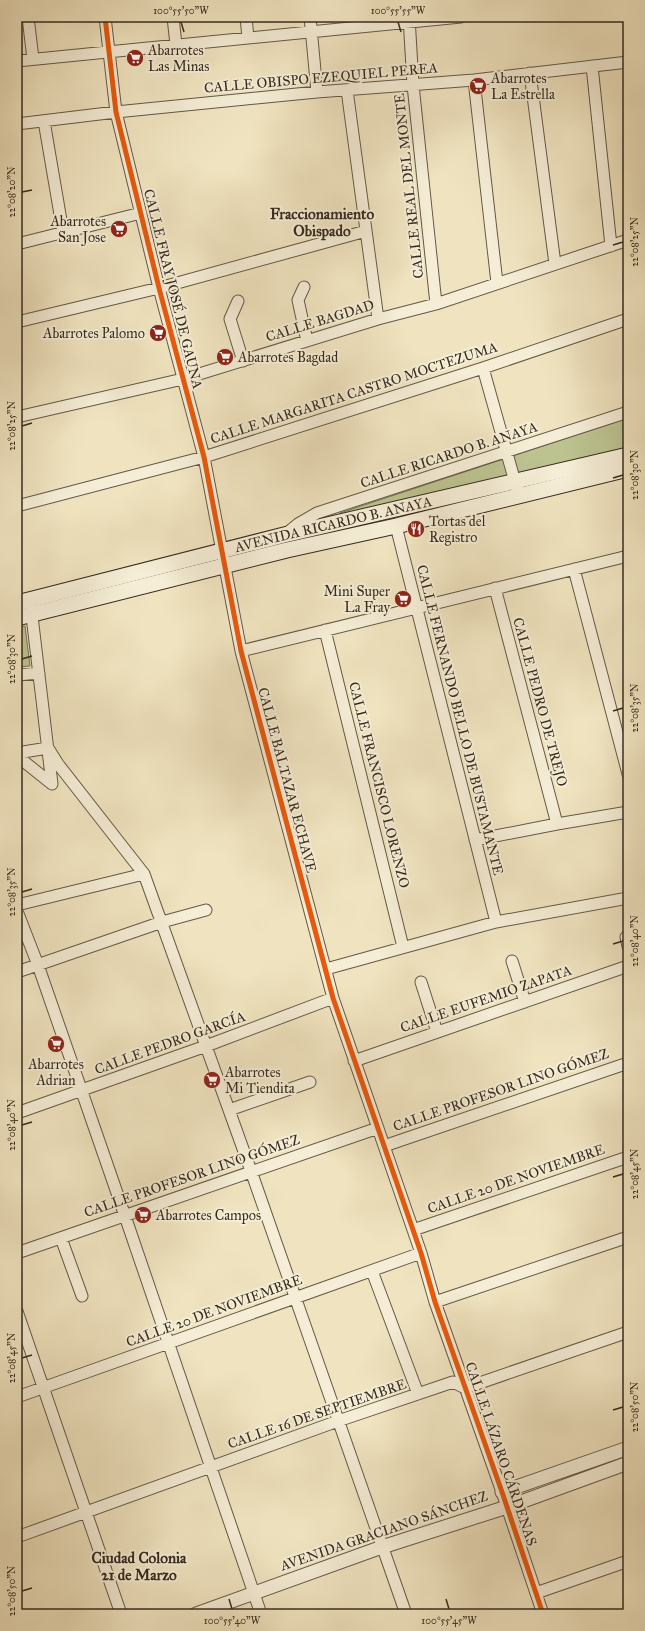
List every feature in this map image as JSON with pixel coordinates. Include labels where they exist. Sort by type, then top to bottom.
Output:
[{"type":"main road","name":"AVENIDA RICARDO B. ANAYA","points":[[224,558],[287,550],[396,526],[628,455]]},
{"type":"main road","name":"AVENIDA RICARDO B. ANAYA","points":[[17,618],[26,606],[121,585],[224,558],[284,535],[517,489],[628,469]]},
{"type":"street","points":[[28,17],[33,59]]},
{"type":"street","name":"CALLE FRAY JOSÉ DE GAUNA","points":[[105,17],[116,112],[159,288],[204,457],[224,558]]},
{"type":"street","points":[[173,17],[176,45]]},
{"type":"street","points":[[246,17],[248,38]]},
{"type":"street","points":[[310,17],[317,92]]},
{"type":"street","points":[[17,61],[311,32],[409,20],[461,17]]},
{"type":"street","name":"CALLE REAL DEL MONTE","points":[[409,20],[413,86],[436,304]]},
{"type":"street","name":"CALLE OBISPO EZEQUIEL PEREA","points":[[17,124],[116,112],[317,92],[413,86],[474,80],[628,62]]},
{"type":"street","points":[[592,66],[611,246]]},
{"type":"street","points":[[530,73],[555,264]]},
{"type":"street","points":[[474,80],[497,283]]},
{"type":"street","points":[[347,90],[378,319]]},
{"type":"street","points":[[44,120],[63,232]]},
{"type":"street","points":[[17,244],[141,212]]},
{"type":"street","points":[[17,322],[159,288],[366,231]]},
{"type":"street","name":"CALLE BAGDAD","points":[[17,417],[183,379],[378,319],[436,304],[628,240]]},
{"type":"street","points":[[304,287],[298,300],[307,341]]},
{"type":"street","points":[[238,301],[230,319],[243,361]]},
{"type":"street","name":"CALLE MARGARITA CASTRO MOCTEZUMA","points":[[17,506],[204,457],[483,368],[628,319]]},
{"type":"street","points":[[483,368],[517,489]]},
{"type":"street","name":"CALLE RICARDO B. ANAYA","points":[[284,535],[298,524],[317,513],[628,412]]},
{"type":"street","name":"CALLE FERNANDO BELLO DE BUSTAMANTE","points":[[396,526],[496,922]]},
{"type":"street","points":[[241,651],[628,556]]},
{"type":"street","name":"CALLE BALTAZAR ECHAVE","points":[[224,558],[241,651],[333,998],[384,1146]]},
{"type":"street","points":[[574,569],[628,774]]},
{"type":"street","name":"CALLE PEDRO DE TREJO","points":[[495,588],[557,824]]},
{"type":"street","points":[[17,754],[52,784],[39,673],[26,606]]},
{"type":"street","name":"CALLE FRANCISCO LORENZO","points":[[325,630],[403,947]]},
{"type":"street","points":[[17,675],[39,673]]},
{"type":"street","points":[[17,754],[48,748]]},
{"type":"street","points":[[48,748],[58,764],[144,874],[296,1298],[406,1614]]},
{"type":"street","points":[[475,840],[628,812]]},
{"type":"street","points":[[17,905],[144,874]]},
{"type":"street","points":[[326,969],[496,922],[628,898]]},
{"type":"street","points":[[17,972],[162,922],[206,910]]},
{"type":"street","points":[[17,911],[38,965],[262,1614]]},
{"type":"street","points":[[512,961],[525,1002]]},
{"type":"street","name":"CALLE EUFEMIO ZAPATA","points":[[354,1061],[628,966]]},
{"type":"street","points":[[421,982],[437,1032]]},
{"type":"street","name":"CALLE PEDRO GARCÍA","points":[[17,1113],[206,1046],[333,998]]},
{"type":"street","name":"CALLE PROFESOR LINO GÓMEZ","points":[[384,1146],[628,1063]]},
{"type":"street","points":[[229,1110],[310,1082]]},
{"type":"street","name":"CALLE PROFESOR LINO GÓMEZ","points":[[17,1252],[378,1128]]},
{"type":"street","name":"CALLE LÁZARO CÁRDENAS","points":[[384,1146],[421,1254],[435,1302],[543,1614]]},
{"type":"street","name":"CALLE 20 DE NOVIEMBRE","points":[[413,1230],[628,1158]]},
{"type":"street","points":[[435,1302],[628,1237]]},
{"type":"street","points":[[61,1238],[82,1296]]},
{"type":"street","name":"CALLE 20 DE NOVIEMBRE","points":[[17,1397],[421,1254]]},
{"type":"street","points":[[372,1271],[418,1394]]},
{"type":"street","points":[[17,1311],[42,1388],[121,1614]]},
{"type":"street","points":[[465,1388],[628,1332]]},
{"type":"street","name":"CALLE 16 DE SEPTIEMBRE","points":[[17,1537],[338,1421],[453,1382],[465,1388]]},
{"type":"street","name":"AVENIDA GRACIANO SÁNCHEZ","points":[[502,1492],[628,1448]]},
{"type":"street","name":"AVENIDA GRACIANO SÁNCHEZ","points":[[196,1614],[382,1547],[507,1507],[628,1464]]},
{"type":"street","points":[[536,1593],[628,1561]]},
{"type":"green space","points":[[628,418],[628,447],[341,519],[340,513]]},
{"type":"green space","points":[[25,626],[30,666],[17,667],[17,628]]},
{"type":"cycle path","points":[[105,17],[116,112],[159,288],[204,457],[241,651],[333,998],[421,1253],[435,1302],[543,1614]]},
{"type":"place","name":"Abarrotes Las Minas","points":[[135,58]]},
{"type":"place","name":"Abarrotes La Estrella","points":[[478,86]]},
{"type":"place","name":"Abarrotes San Jose","points":[[119,229]]},
{"type":"place","name":"Abarrotes Palomo","points":[[158,333]]},
{"type":"place","name":"Abarrotes Bagdad","points":[[225,357]]},
{"type":"place","name":"Tortas del Registro","points":[[416,529]]},
{"type":"place","name":"Mini Super La Fray","points":[[403,599]]},
{"type":"place","name":"Abarrotes Adrian","points":[[56,1044]]},
{"type":"place","name":"Abarrotes Mi Tiendita","points":[[212,1080]]},
{"type":"place","name":"Abarrotes Campos","points":[[143,1215]]},
{"type":"district","name":"Fraccionamiento Obispado","points":[[322,222]]},
{"type":"district","name":"Ciudad Colonia 21 de Marzo","points":[[139,1566]]}]
